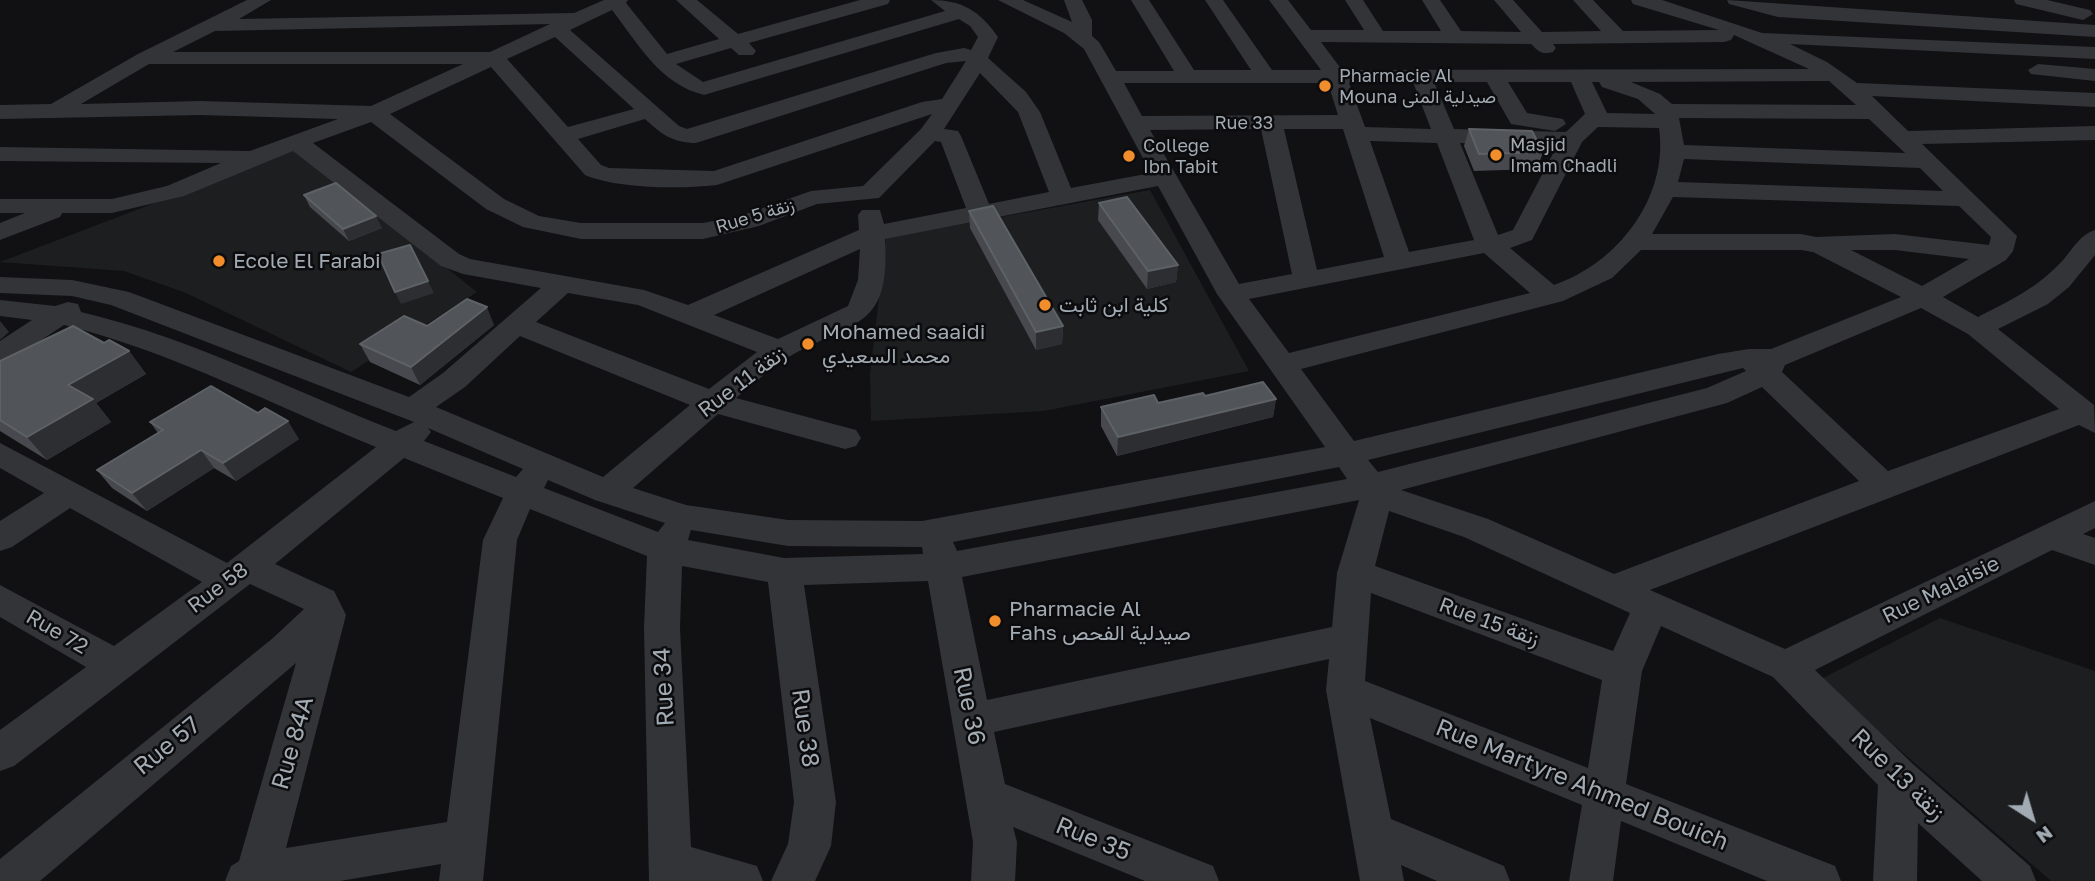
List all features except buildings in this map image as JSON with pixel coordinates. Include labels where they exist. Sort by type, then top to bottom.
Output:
[{"type":"street","points":[[56,110],[145,58],[262,0]]},
{"type":"street","points":[[685,0],[768,69]]},
{"type":"street","points":[[1007,0],[1082,36],[1112,77],[1231,295],[1374,491],[1476,528],[1786,666]]},
{"type":"street","points":[[1073,0],[1082,20],[1082,36]]},
{"type":"street","points":[[1140,0],[1188,76]]},
{"type":"street","points":[[1214,0],[1265,76]]},
{"type":"street","points":[[1278,0],[1336,76],[1399,261]]},
{"type":"street","points":[[1354,0],[1377,36]]},
{"type":"street","points":[[1432,0],[1455,37]]},
{"type":"street","points":[[1231,295],[1516,239],[1529,228],[1596,110],[1578,76],[1503,0]]},
{"type":"street","points":[[1582,0],[1617,37]]},
{"type":"street","points":[[0,308],[59,315],[151,341],[401,443],[532,480],[607,492],[685,517],[788,533],[882,535],[939,549],[1347,454],[1763,364],[1924,297],[1997,254],[2004,236],[1843,82],[1737,31],[1640,0]]},
{"type":"street","points":[[2010,0],[2024,0],[2095,17]]},
{"type":"street","points":[[0,206],[113,206],[175,191],[295,141],[374,113],[618,1],[663,61],[692,89],[704,89],[768,69],[950,6],[977,22],[988,35],[949,105],[929,134],[870,193]]},
{"type":"street","points":[[663,61],[876,1]]},
{"type":"street","points":[[1737,31],[1745,2],[2095,31]]},
{"type":"street","points":[[797,6],[814,20]]},
{"type":"street","points":[[215,25],[582,17]]},
{"type":"street","points":[[558,29],[671,131],[684,136],[696,136],[943,57],[964,54],[976,58],[1018,97],[1029,112],[1063,198]]},
{"type":"street","points":[[1305,36],[1539,38],[1737,31],[2095,53]]},
{"type":"street","points":[[145,58],[495,58],[593,170],[599,174],[652,178],[717,178],[930,107],[949,105]]},
{"type":"street","points":[[1862,61],[2095,75]]},
{"type":"street","points":[[1112,77],[1336,76],[1425,85],[1500,85],[1578,76],[1843,82],[2095,100]]},
{"type":"street","points":[[1280,365],[1550,296],[1587,283],[1604,272],[1637,242],[1664,189],[1672,152],[1666,116],[1643,94],[1578,76]]},
{"type":"street","points":[[723,82],[764,114]]},
{"type":"street","points":[[1425,85],[1489,244],[1550,296]]},
{"type":"street","points":[[1500,85],[1519,119],[1523,121],[1584,127],[1666,116],[1877,112]]},
{"type":"street","points":[[0,112],[200,108],[374,113]]},
{"type":"street","points":[[563,136],[650,111]]},
{"type":"street","name":"Rue 5 زنقة","points":[[374,113],[495,204],[532,222],[558,227],[678,234],[703,232],[750,221],[811,198],[831,194],[870,193]]},
{"type":"street","points":[[1271,122],[1306,279]]},
{"type":"street","name":"Rue 33","points":[[1136,123],[1271,122],[1447,135],[1584,127]]},
{"type":"street","points":[[1900,138],[2095,133]]},
{"type":"street","points":[[929,134],[950,136],[981,214]]},
{"type":"street","points":[[652,178],[684,136]]},
{"type":"street","points":[[295,141],[450,260],[473,269],[644,298],[779,350]]},
{"type":"street","points":[[1672,152],[1927,161]]},
{"type":"street","points":[[0,154],[257,156]]},
{"type":"street","points":[[688,316],[871,234],[1167,177]]},
{"type":"street","points":[[1664,189],[1966,199]]},
{"type":"street","name":"Rue 11 زنقة","points":[[607,492],[712,402],[779,350],[858,312],[864,306],[870,289],[870,193]]},
{"type":"street","points":[[0,232],[64,206]]},
{"type":"street","points":[[1978,328],[2038,299],[2059,281],[2095,238]]},
{"type":"street","points":[[1637,242],[1895,242],[1997,254]]},
{"type":"street","points":[[1815,244],[1924,297],[1978,328],[2089,417]]},
{"type":"street","points":[[0,285],[100,292],[177,318],[422,414],[532,480],[664,549],[784,572],[1374,491],[1716,396],[1763,364]]},
{"type":"street","name":"Rue 58","points":[[0,753],[238,573],[401,443],[422,414],[454,380],[561,285]]},
{"type":"street","points":[[0,354],[100,292]]},
{"type":"street","points":[[517,325],[712,402],[845,439]]},
{"type":"street","points":[[1763,364],[1885,487]]},
{"type":"street","points":[[1612,590],[1812,509],[1885,487],[2089,417]]},
{"type":"street","points":[[0,454],[68,493],[238,573],[326,608]]},
{"type":"street","points":[[461,881],[496,563],[505,524],[532,480]]},
{"type":"street","points":[[1374,491],[1354,573],[1345,690],[1370,831],[1382,881]]},
{"type":"street","points":[[0,538],[68,493]]},
{"type":"street","name":"Rue Malaisie","points":[[1786,666],[2095,513]]},
{"type":"street","points":[[664,549],[685,517]]},
{"type":"street","points":[[2052,536],[2095,552]]},
{"type":"street","name":"Rue 34","points":[[664,549],[662,628],[671,872],[741,881]]},
{"type":"street","name":"Rue 36","points":[[939,549],[988,797],[995,842],[993,881]]},
{"type":"street","name":"Rue 38","points":[[784,572],[815,802],[808,846],[793,881]]},
{"type":"street","name":"Rue 15 زنقة","points":[[1354,573],[1623,671]]},
{"type":"street","name":"Rue 72","points":[[0,598],[115,665]]},
{"type":"street","points":[[1591,881],[1623,671],[1651,607]]},
{"type":"street","name":"Rue 84A","points":[[253,878],[326,629],[326,608]]},
{"type":"street","name":"Rue 57","points":[[7,881],[286,649],[326,608]]},
{"type":"street","points":[[972,720],[1349,639]]},
{"type":"street","name":"Rue 13 زنقة","points":[[1786,666],[1899,778],[2014,881]]},
{"type":"street","name":"Rue Martyre Ahmed Bouich","points":[[1345,690],[1819,881]]},
{"type":"street","points":[[1895,881],[1899,778]]},
{"type":"street","name":"Rue 35","points":[[988,797],[1198,881]]},
{"type":"street","points":[[1370,831],[1488,881]]},
{"type":"street","points":[[253,878],[467,839]]},
{"type":"shaded area","name":"Ecole El Farabi","points":[[296,149],[477,292],[351,372],[186,293],[124,271],[0,262]]},
{"type":"shaded area","name":"كلية ابن ثابت","points":[[1150,190],[1249,371],[1044,411],[871,421],[870,374],[886,238]]},
{"type":"shaded area","points":[[1940,618],[2095,671],[2095,881],[2051,881],[1819,680]]},
{"type":"place","name":"Pharmacie Al Mouna صيدلية المنى","points":[[1325,86]]},
{"type":"place","name":"Masjid Imam Chadli","points":[[1496,155]]},
{"type":"place","name":"College Ibn Tabit","points":[[1129,156]]},
{"type":"place","name":"Ecole El Farabi","points":[[219,261]]},
{"type":"place","name":"كلية ابن ثابت","points":[[1045,305]]},
{"type":"place","name":"Mohamed saaidi محمد السعيدي","points":[[808,344]]},
{"type":"place","name":"Pharmacie Al Fahs صيدلية الفحص","points":[[995,621]]}]
